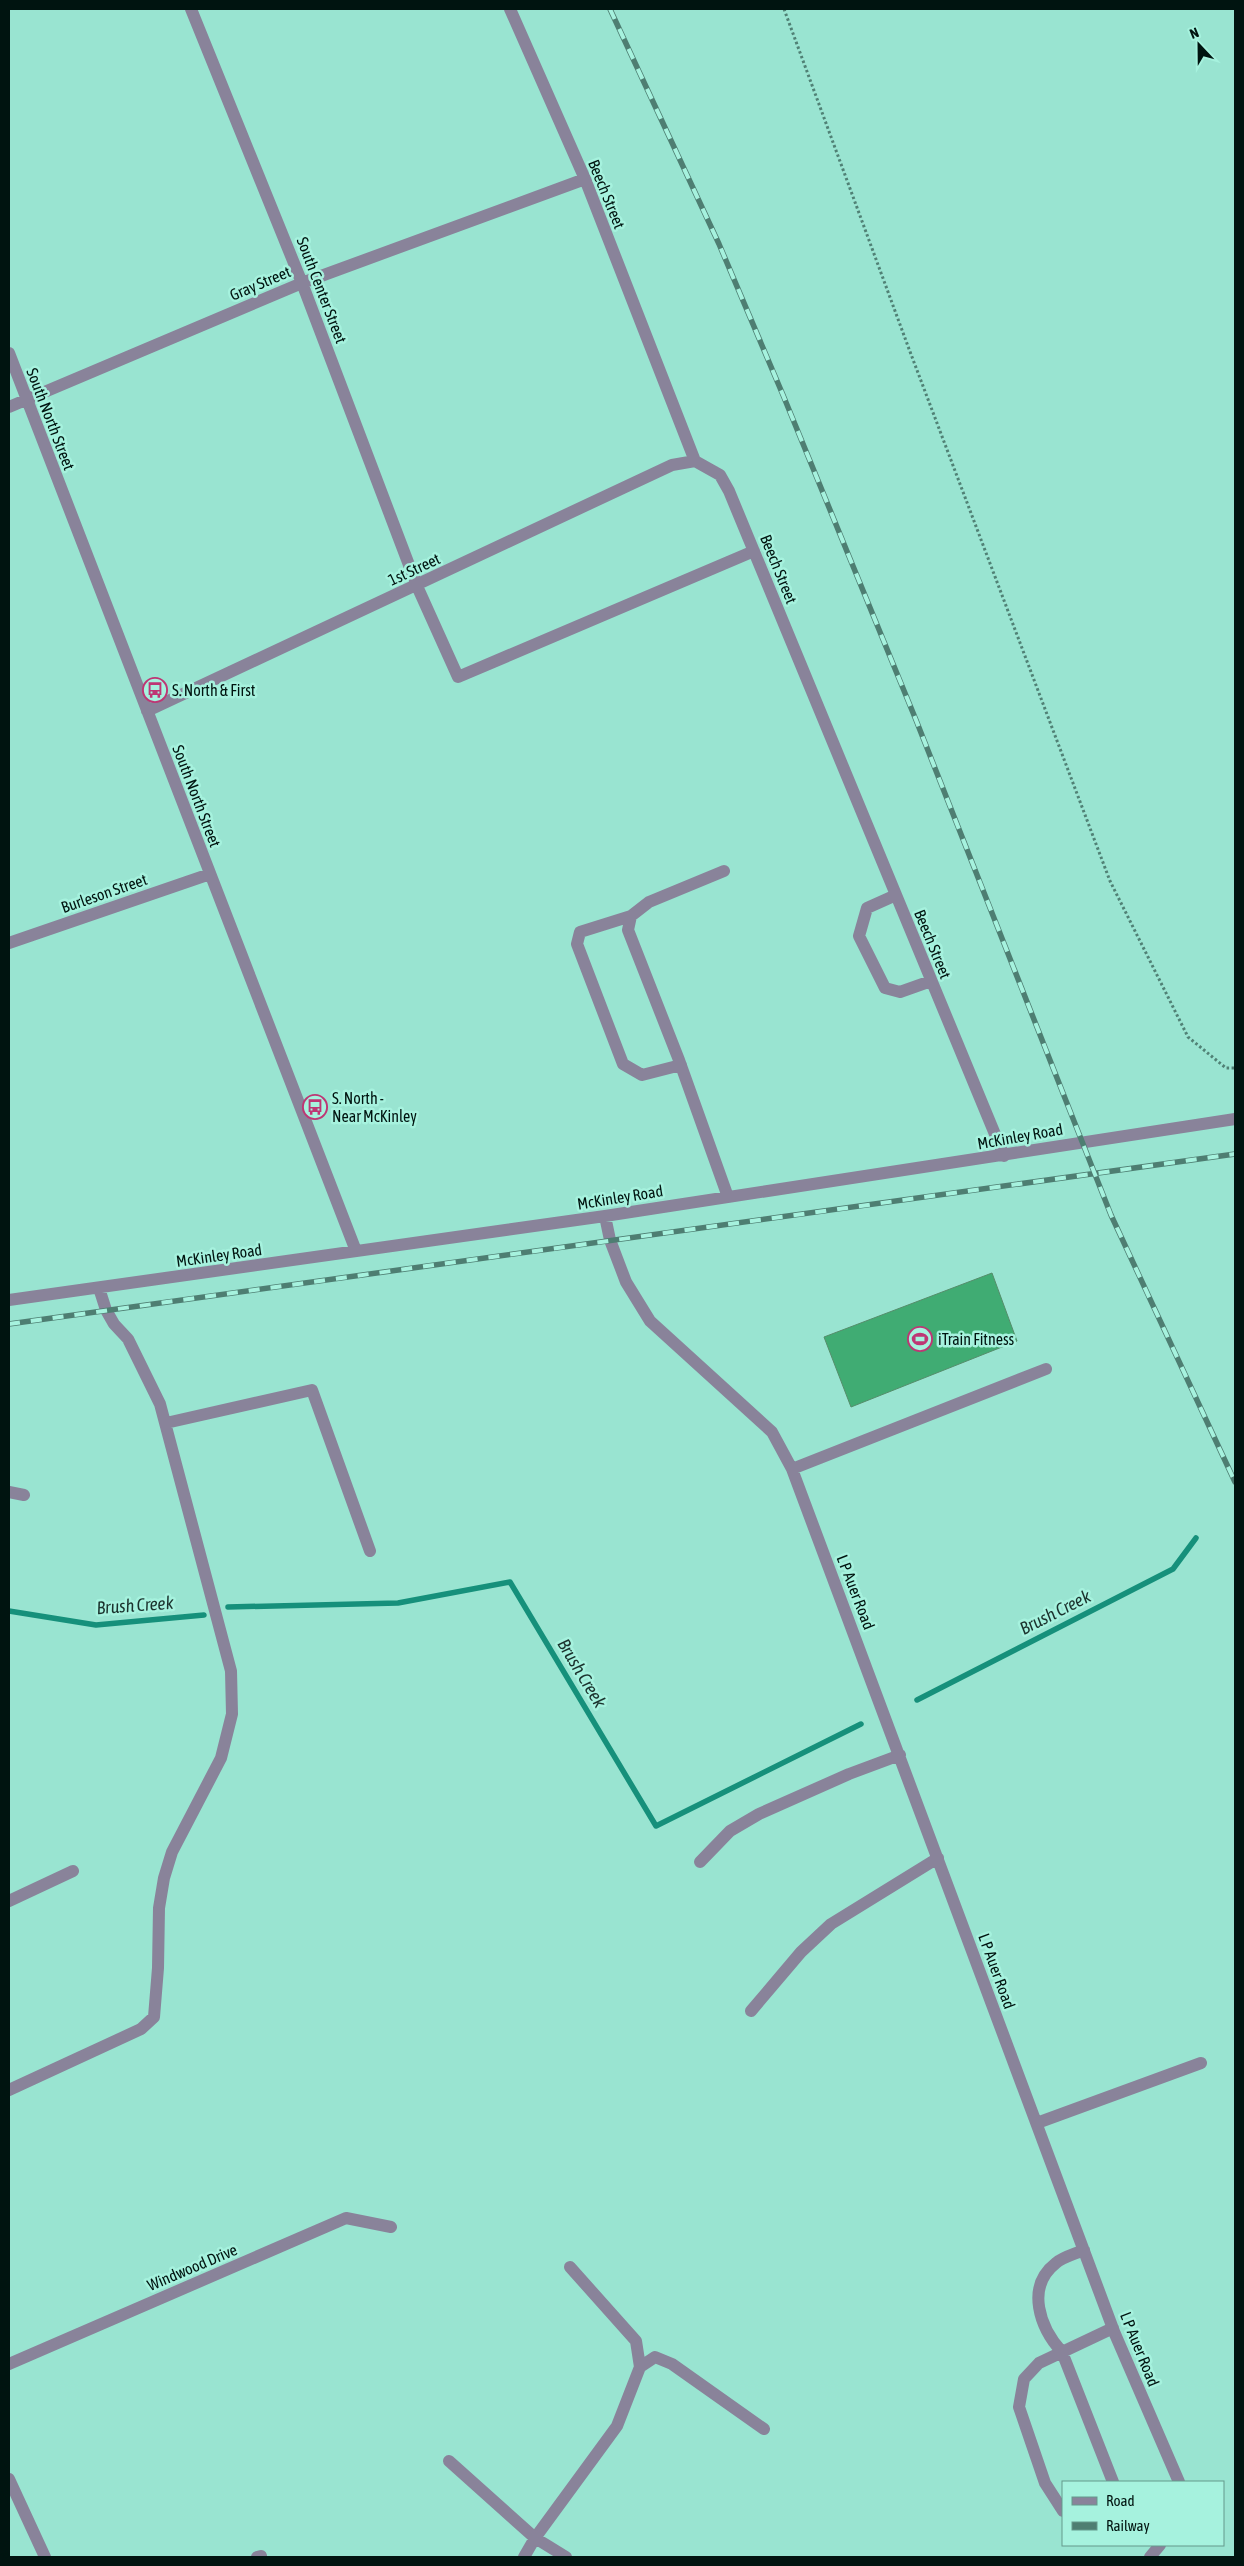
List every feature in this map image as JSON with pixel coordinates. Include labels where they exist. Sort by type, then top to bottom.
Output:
[{"type":"street","name":"South Center Street","points":[[190,9],[302,283],[417,586],[458,677],[754,551]]},
{"type":"street","name":"Beech Street","points":[[510,9],[585,179],[695,461],[720,475],[730,491],[1004,1156]]},
{"type":"street","name":"Gray Street","points":[[9,408],[302,283],[585,179]]},
{"type":"street","name":"South North Street","points":[[9,353],[356,1251]]},
{"type":"street","name":"1st Street","points":[[148,711],[672,465],[695,461]]},
{"type":"street","points":[[681,1065],[642,1075],[623,1064],[578,944],[580,932],[631,916],[649,902],[724,871]]},
{"type":"street","name":"Burleson Street","points":[[9,943],[210,874]]},
{"type":"street","points":[[896,895],[867,908],[859,936],[885,988],[900,992],[931,982]]},
{"type":"street","points":[[631,916],[628,930],[681,1065],[728,1198]]},
{"type":"street","name":"McKinley Road","points":[[9,1300],[728,1198],[1004,1156],[1083,1141],[1235,1119]]},
{"type":"street","name":"L P Auer Road","points":[[605,1216],[610,1240],[626,1282],[650,1321],[772,1432],[792,1469],[1113,2328],[1179,2481]]},
{"type":"street","points":[[9,2090],[141,2029],[154,2017],[158,1968],[159,1908],[164,1878],[172,1852],[221,1758],[232,1714],[232,1671],[166,1422],[150,1383],[128,1339],[114,1324],[106,1310],[99,1288]]},
{"type":"street","points":[[792,1469],[1046,1369]]},
{"type":"street","points":[[166,1422],[312,1390],[370,1551]]},
{"type":"street","points":[[9,1492],[24,1494]]},
{"type":"street","points":[[700,1862],[730,1831],[759,1814],[840,1777],[900,1755]]},
{"type":"street","points":[[750,2011],[796,1958],[831,1924],[938,1858]]},
{"type":"street","points":[[9,1901],[73,1871]]},
{"type":"street","points":[[1037,2123],[1201,2063]]},
{"type":"street","name":"Windwood Drive","points":[[9,2364],[346,2218],[391,2227]]},
{"type":"street","points":[[1084,2250],[1057,2262],[1046,2273],[1038,2289],[1039,2313],[1052,2341],[1062,2352],[1113,2481]]},
{"type":"street","points":[[524,2557],[535,2538],[616,2426],[640,2367],[636,2341],[570,2267]]},
{"type":"street","points":[[1062,2509],[1045,2483],[1019,2407],[1024,2379],[1039,2363],[1113,2328]]},
{"type":"street","points":[[640,2367],[654,2357],[672,2364],[764,2429]]},
{"type":"street","points":[[449,2462],[535,2538],[566,2557]]},
{"type":"street","points":[[9,2479],[45,2557]]},
{"type":"street","points":[[1150,2557],[1159,2546]]},
{"type":"path","points":[[784,9],[909,349],[1110,882],[1188,1037],[1226,1068],[1235,1068]]},
{"type":"building","name":"iTrain Fitness","points":[[992,1273],[1017,1341],[851,1407],[824,1337]]},
{"type":"waterway","name":"Brush Creek","points":[[917,1700],[1173,1569],[1196,1538]]},
{"type":"waterway","name":"Brush Creek","points":[[228,1607],[398,1603],[510,1582],[656,1826],[861,1724]]},
{"type":"waterway","name":"Brush Creek","points":[[9,1611],[96,1625],[204,1615]]},
{"type":"railway","points":[[610,9],[719,244],[783,395],[916,720],[1111,1215],[1235,1482]]},
{"type":"railway","points":[[9,1324],[1235,1154]]},
{"type":"place","name":"S. North & First","points":[[155,690]]},
{"type":"place","name":"S. North - Near McKinley","points":[[315,1107]]},
{"type":"place","name":"iTrain Fitness","points":[[920,1339]]}]
